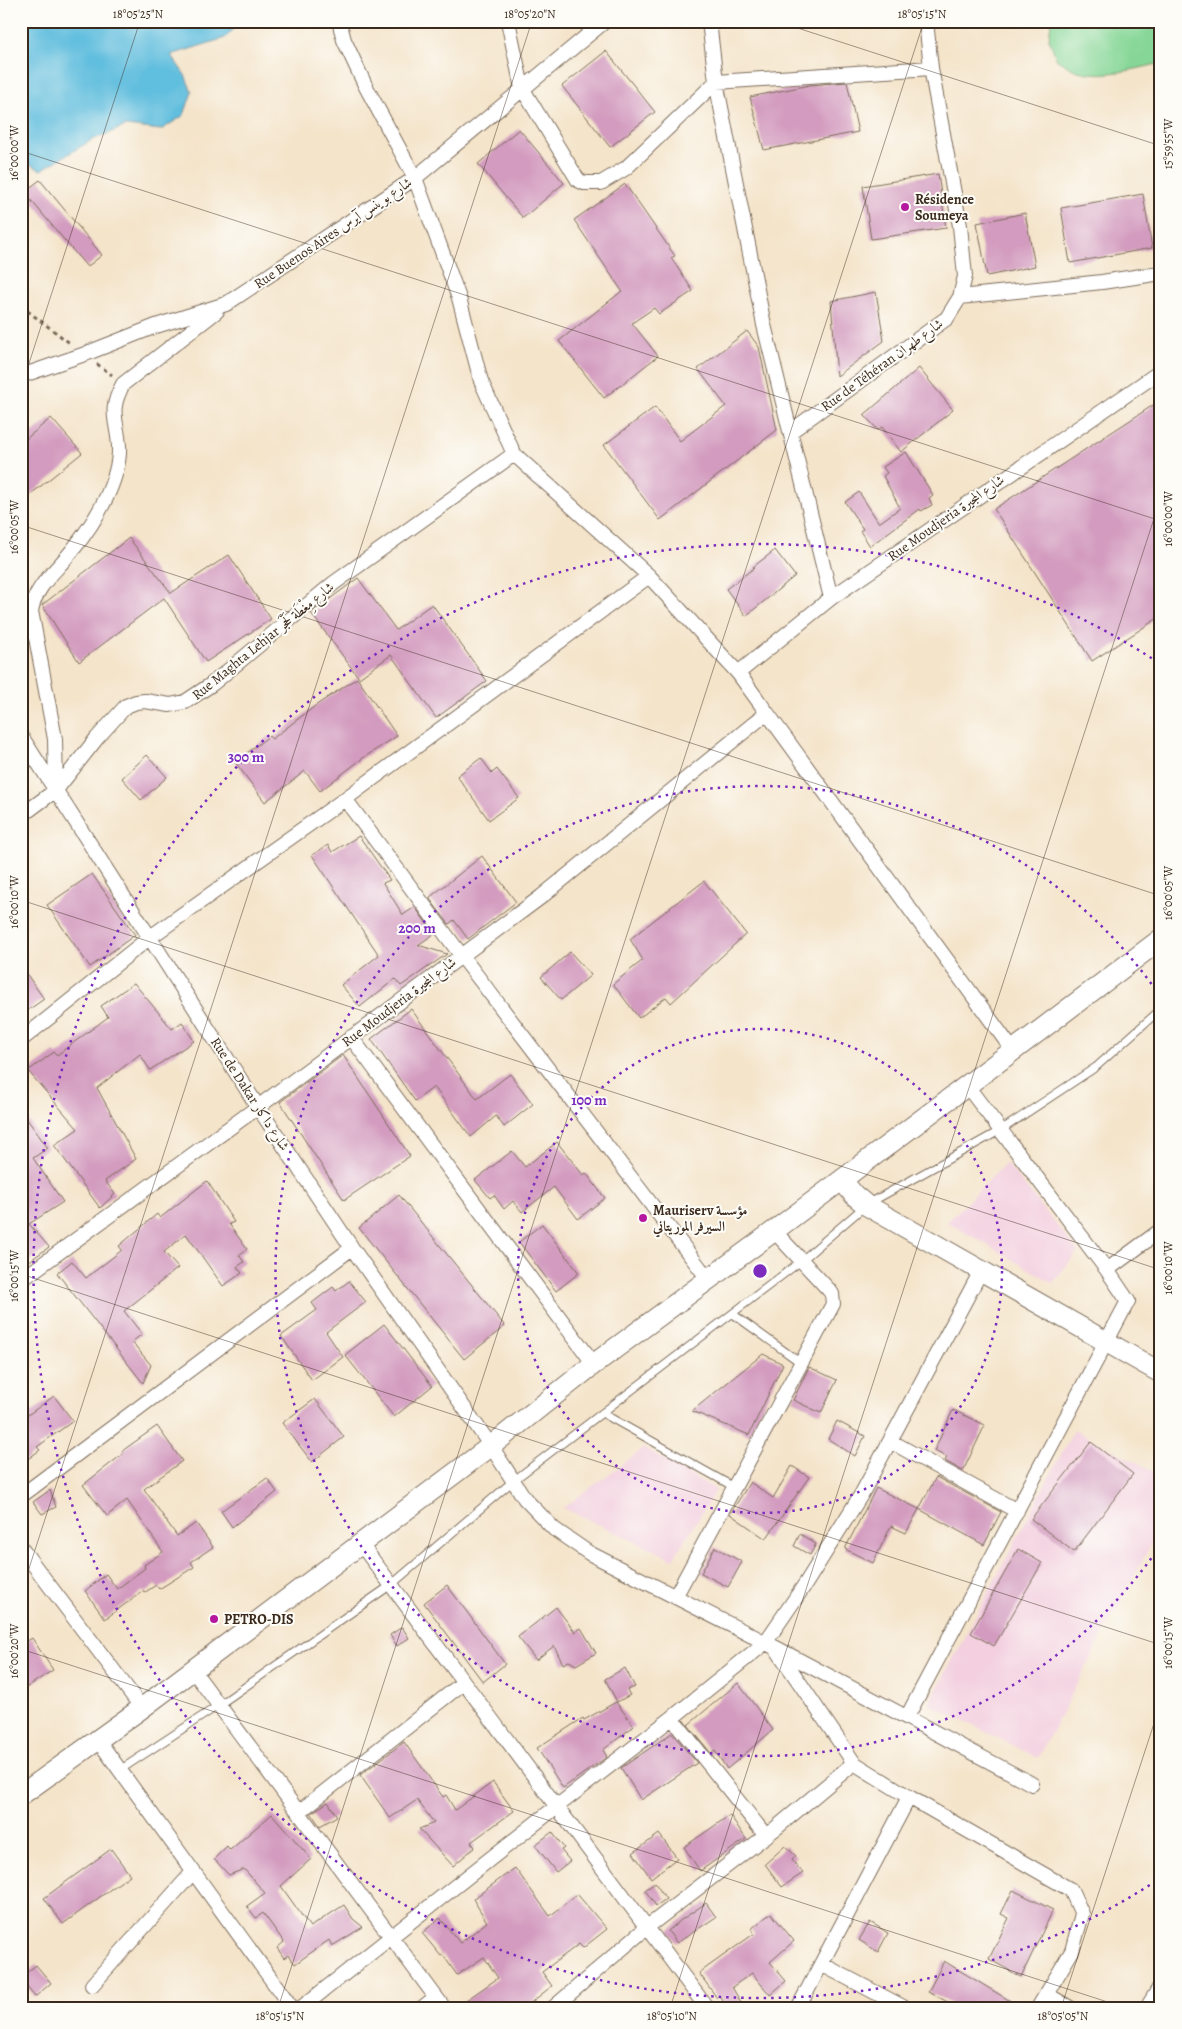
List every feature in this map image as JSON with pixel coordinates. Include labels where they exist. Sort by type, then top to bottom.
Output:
[{"type":"main road","points":[[21,1795],[142,1708],[491,1446],[594,1364],[1014,1052],[1161,939]]},
{"type":"main road","points":[[842,1180],[854,1195],[866,1205],[1161,1373]]},
{"type":"street","points":[[339,21],[344,40],[365,85],[415,178],[459,298],[481,380],[514,454],[648,576],[738,673],[1014,1052]]},
{"type":"street","points":[[508,21],[522,88],[578,180],[592,184],[601,183],[626,168],[716,82],[931,68]]},
{"type":"street","name":"Rue Buenos Aires شارع بوينس آيرس","points":[[21,376],[156,326],[226,304],[415,178],[605,21]]},
{"type":"street","points":[[709,21],[716,82],[764,325],[831,598]]},
{"type":"street","name":"Rue de Téhéran شارع طهران","points":[[790,432],[947,318],[960,297],[965,276],[960,226],[931,68],[926,21]]},
{"type":"street","points":[[960,297],[1102,282],[1161,273]]},
{"type":"street","points":[[56,790],[55,739],[31,611],[33,600],[43,582],[70,554],[106,498],[115,474],[119,447],[113,416],[115,399],[124,384],[226,304]]},
{"type":"street","name":"Rue Moudjeria شارع المجيرة","points":[[738,673],[831,598],[1161,371]]},
{"type":"street","name":"Rue Maghta Lehjar شارع مِغْطَة لَحْجَر","points":[[21,816],[56,790],[97,738],[126,706],[144,701],[170,705],[185,702],[212,684],[334,583],[514,454]]},
{"type":"street","points":[[21,1040],[149,938],[345,799],[648,576]]},
{"type":"street","name":"Rue Moudjeria شارع المجيرة","points":[[21,1280],[541,897],[767,713]]},
{"type":"street","name":"Rue de Dakar شارع داكار","points":[[21,736],[258,1107],[352,1248],[491,1446],[513,1481],[539,1515],[571,1542],[1032,1784]]},
{"type":"street","points":[[345,799],[461,956],[709,1280]]},
{"type":"street","points":[[351,1037],[594,1364]]},
{"type":"street","points":[[907,1717],[1128,1301],[1107,1270],[967,1086]]},
{"type":"street","points":[[1107,1270],[1161,1230]]},
{"type":"street","points":[[674,1597],[831,1309],[833,1299],[829,1290],[774,1231]]},
{"type":"street","points":[[21,1496],[352,1248]]},
{"type":"street","points":[[301,2008],[556,1807],[672,1718],[771,1646],[806,1583],[862,1495],[981,1271]]},
{"type":"street","points":[[890,1442],[1017,1511]]},
{"type":"street","points":[[360,1544],[707,2008]]},
{"type":"street","points":[[21,1548],[142,1708]]},
{"type":"street","points":[[771,1646],[854,1763],[909,1797],[1071,1890],[1082,1914],[1072,1951],[1038,2008]]},
{"type":"street","points":[[192,1669],[440,2002],[422,2008]]},
{"type":"street","points":[[299,1812],[463,1683]]},
{"type":"street","points":[[672,1718],[766,1836]]},
{"type":"street","points":[[98,1740],[292,2008]]},
{"type":"street","points":[[553,2008],[646,1928],[766,1836],[854,1763]]},
{"type":"street","points":[[798,2008],[909,1797]]},
{"type":"street","points":[[92,1985],[193,1872]]},
{"type":"street","points":[[821,1964],[905,2008]]},
{"type":"street","points":[[1147,2008],[1161,1985]]},
{"type":"street","points":[[1046,1994],[1070,2008]]},
{"type":"lane","points":[[120,1770],[219,1705],[391,1586],[513,1481],[801,1261],[866,1205],[1001,1130],[1096,1067],[1161,1009]]},
{"type":"lane","points":[[733,1314],[801,1363]]},
{"type":"lane","points":[[602,1413],[734,1487]]},
{"type":"shaded area","points":[[1006,1163],[1078,1251],[1053,1283],[947,1222]]},
{"type":"shaded area","points":[[1074,1430],[1161,1475],[1161,1525],[1038,1758],[929,1704]]},
{"type":"shaded area","points":[[644,1448],[716,1490],[673,1559],[563,1508]]},
{"type":"green space","points":[[1051,21],[1161,21],[1161,63],[1131,70],[1098,74],[1075,70],[1057,60],[1049,39]]},
{"type":"water","points":[[21,21],[242,21],[225,38],[171,55],[185,75],[192,92],[184,115],[161,130],[126,126],[92,140],[41,170],[21,160]]},
{"type":"building","points":[[606,51],[655,112],[610,147],[562,86]]},
{"type":"building","points":[[847,82],[858,132],[764,150],[750,97],[810,85]]},
{"type":"building","points":[[519,129],[564,183],[523,218],[478,164]]},
{"type":"building","name":"Résidence Soumeya","points":[[938,174],[946,228],[871,239],[863,186]]},
{"type":"building","points":[[40,180],[102,255],[87,267],[24,192]]},
{"type":"building","points":[[625,184],[675,256],[671,258],[693,291],[659,314],[654,308],[632,323],[658,356],[604,398],[559,341],[622,291],[574,220]]},
{"type":"building","points":[[1143,194],[1152,248],[1070,263],[1061,208]]},
{"type":"building","points":[[1025,213],[1035,266],[987,276],[977,223]]},
{"type":"building","points":[[876,292],[884,341],[837,376],[831,301]]},
{"type":"building","points":[[747,331],[759,347],[777,430],[660,520],[604,445],[655,407],[680,441],[726,406],[698,369]]},
{"type":"building","points":[[919,368],[953,410],[901,452],[882,427],[878,430],[864,415]]},
{"type":"building","points":[[1161,400],[1161,616],[1092,661],[994,509]]},
{"type":"building","points":[[51,418],[82,453],[21,502],[21,443]]},
{"type":"building","points":[[906,452],[933,495],[929,498],[932,505],[921,511],[920,509],[870,546],[860,531],[863,529],[845,502],[859,492],[879,523],[900,508],[883,476],[887,473],[883,467]]},
{"type":"building","points":[[129,538],[171,593],[229,555],[271,619],[206,662],[164,598],[79,662],[42,605]]},
{"type":"building","points":[[775,550],[795,576],[746,616],[726,589]]},
{"type":"building","points":[[358,578],[396,630],[432,604],[487,681],[436,718],[391,655],[359,678],[311,613]]},
{"type":"building","points":[[357,678],[397,736],[363,758],[320,791],[305,771],[265,802],[235,762],[269,736],[272,739],[315,706]]},
{"type":"building","points":[[147,755],[167,777],[141,800],[122,778]]},
{"type":"building","points":[[481,758],[492,773],[497,769],[519,798],[489,820],[457,776]]},
{"type":"building","points":[[359,836],[390,880],[383,883],[403,915],[415,907],[434,934],[418,945],[447,954],[401,986],[395,979],[360,1007],[341,985],[379,955],[312,855],[328,845],[332,852]]},
{"type":"building","points":[[482,856],[516,902],[468,939],[454,920],[449,924],[429,898]]},
{"type":"building","points":[[92,874],[135,935],[90,967],[47,905]]},
{"type":"building","points":[[704,881],[746,934],[671,1003],[666,997],[639,1018],[613,984],[643,960],[630,939]]},
{"type":"building","points":[[570,952],[591,975],[561,1000],[541,977]]},
{"type":"building","points":[[21,966],[44,999],[21,1015]]},
{"type":"building","points":[[134,983],[172,1029],[182,1022],[194,1041],[150,1070],[140,1054],[97,1088],[136,1159],[105,1181],[115,1194],[100,1208],[54,1145],[78,1129],[28,1071],[54,1052],[57,1055],[108,1017],[101,1006]]},
{"type":"building","points":[[411,1009],[477,1099],[510,1074],[533,1104],[504,1127],[496,1116],[471,1137],[434,1087],[415,1101],[371,1039]]},
{"type":"building","points":[[343,1055],[410,1156],[344,1200],[280,1102]]},
{"type":"building","points":[[21,1111],[48,1148],[33,1158],[63,1202],[29,1224],[49,1247],[21,1267]]},
{"type":"building","points":[[557,1142],[583,1175],[586,1173],[605,1198],[578,1219],[554,1187],[522,1212],[513,1201],[504,1209],[494,1195],[490,1198],[475,1180],[512,1151],[525,1167]]},
{"type":"building","points":[[207,1181],[234,1222],[229,1224],[247,1249],[239,1255],[244,1262],[237,1267],[242,1273],[223,1286],[186,1234],[164,1252],[178,1268],[124,1311],[142,1334],[132,1342],[151,1365],[143,1383],[57,1273],[72,1261],[86,1278],[122,1250],[119,1246],[157,1214],[160,1218]]},
{"type":"building","points":[[399,1195],[505,1326],[464,1359],[359,1228]]},
{"type":"building","points":[[542,1224],[579,1273],[556,1291],[519,1242]]},
{"type":"building","points":[[349,1281],[366,1302],[326,1332],[343,1357],[312,1380],[281,1336],[317,1310],[312,1303],[333,1287],[336,1291]]},
{"type":"building","points":[[384,1324],[432,1386],[394,1417],[345,1355]]},
{"type":"building","points":[[763,1354],[783,1364],[749,1435],[692,1411]]},
{"type":"building","points":[[809,1367],[837,1380],[821,1413],[793,1400]]},
{"type":"building","points":[[54,1396],[73,1421],[37,1447],[40,1450],[21,1464],[21,1420]]},
{"type":"building","points":[[315,1399],[344,1437],[312,1462],[282,1423]]},
{"type":"building","points":[[953,1410],[985,1425],[963,1471],[945,1461],[947,1457],[934,1451]]},
{"type":"building","points":[[837,1421],[865,1436],[855,1456],[828,1439]]},
{"type":"building","points":[[157,1426],[182,1461],[144,1489],[177,1536],[196,1523],[213,1547],[191,1562],[194,1567],[159,1589],[156,1585],[144,1593],[143,1591],[105,1619],[85,1591],[106,1574],[117,1589],[145,1568],[144,1565],[163,1552],[127,1500],[107,1516],[83,1485],[124,1453],[122,1451]]},
{"type":"building","points":[[1091,1442],[1133,1474],[1074,1552],[1031,1519]]},
{"type":"building","points":[[792,1466],[809,1477],[766,1539],[730,1514],[750,1482],[773,1498]]},
{"type":"building","points":[[936,1477],[1001,1512],[984,1545],[919,1509]]},
{"type":"building","points":[[267,1478],[277,1492],[232,1527],[221,1511]]},
{"type":"building","points":[[876,1488],[919,1509],[906,1533],[891,1526],[873,1563],[845,1549]]},
{"type":"building","points":[[50,1490],[56,1507],[42,1514],[33,1502]]},
{"type":"building","points":[[800,1534],[816,1544],[810,1555],[794,1546]]},
{"type":"building","points":[[715,1547],[742,1562],[728,1587],[701,1573]]},
{"type":"building","points":[[1018,1549],[1042,1563],[994,1646],[971,1633]]},
{"type":"building","points":[[447,1585],[505,1664],[483,1682],[424,1603]]},
{"type":"building","points":[[556,1607],[575,1632],[581,1628],[596,1653],[576,1665],[569,1661],[563,1664],[554,1646],[536,1660],[518,1637]]},
{"type":"building","points":[[402,1627],[409,1638],[397,1646],[390,1635]]},
{"type":"building","points":[[32,1638],[53,1670],[21,1691],[21,1645]]},
{"type":"building","points":[[625,1668],[635,1687],[627,1690],[630,1695],[617,1702],[605,1679]]},
{"type":"building","points":[[738,1683],[773,1730],[727,1769],[715,1751],[711,1753],[688,1725]]},
{"type":"building","points":[[616,1702],[634,1726],[603,1750],[607,1757],[563,1788],[537,1748],[583,1718],[584,1720]]},
{"type":"building","points":[[672,1733],[697,1763],[641,1800],[621,1768]]},
{"type":"building","points":[[404,1742],[443,1797],[446,1795],[455,1810],[493,1782],[514,1811],[471,1842],[475,1847],[453,1866],[419,1829],[434,1823],[417,1800],[390,1818],[360,1775]]},
{"type":"building","points":[[328,1802],[337,1816],[320,1826],[311,1813]]},
{"type":"building","points":[[272,1814],[311,1859],[281,1886],[310,1927],[344,1905],[353,1919],[363,1927],[332,1946],[329,1940],[295,1964],[288,1955],[284,1958],[277,1948],[284,1942],[263,1913],[256,1918],[247,1906],[265,1893],[244,1869],[229,1875],[214,1859],[227,1846],[230,1850]]},
{"type":"building","points":[[730,1815],[746,1839],[700,1871],[684,1847]]},
{"type":"building","points":[[552,1832],[564,1848],[561,1850],[570,1861],[556,1872],[535,1845]]},
{"type":"building","points":[[659,1834],[677,1858],[651,1878],[633,1853]]},
{"type":"building","points":[[785,1846],[796,1856],[792,1860],[803,1873],[782,1887],[765,1864]]},
{"type":"building","points":[[111,1849],[130,1875],[63,1924],[44,1898]]},
{"type":"building","points":[[515,1868],[550,1916],[577,1894],[607,1929],[583,1948],[579,1944],[542,1972],[552,1986],[524,2008],[455,2008],[498,1978],[484,1957],[457,1975],[443,1955],[441,1956],[422,1933],[440,1918],[460,1943],[487,1922],[473,1899]]},
{"type":"building","points":[[655,1883],[666,1899],[656,1906],[645,1890]]},
{"type":"building","points":[[1013,1890],[1053,1910],[1021,1977],[989,1959],[1009,1918],[1001,1914]]},
{"type":"building","points":[[706,1903],[716,1917],[677,1943],[668,1931]]},
{"type":"building","points":[[771,1913],[794,1941],[770,1962],[786,1981],[770,1995],[752,1973],[732,1987],[744,2008],[727,2008],[720,1996],[717,1998],[699,1973],[755,1933],[751,1929]]},
{"type":"building","points":[[870,1922],[888,1933],[878,1952],[859,1940]]},
{"type":"building","points":[[944,1961],[1022,2008],[960,2008],[928,1992]]},
{"type":"building","points":[[36,1965],[51,1983],[35,1997],[21,1980],[21,1977]]},
{"type":"place","name":"Résidence Soumeya","points":[[905,207]]},
{"type":"place","name":"Mauriserv مؤسسة السيرفر الموريتاني","points":[[643,1218]]},
{"type":"place","name":"PETRO-DIS","points":[[214,1619]]}]
